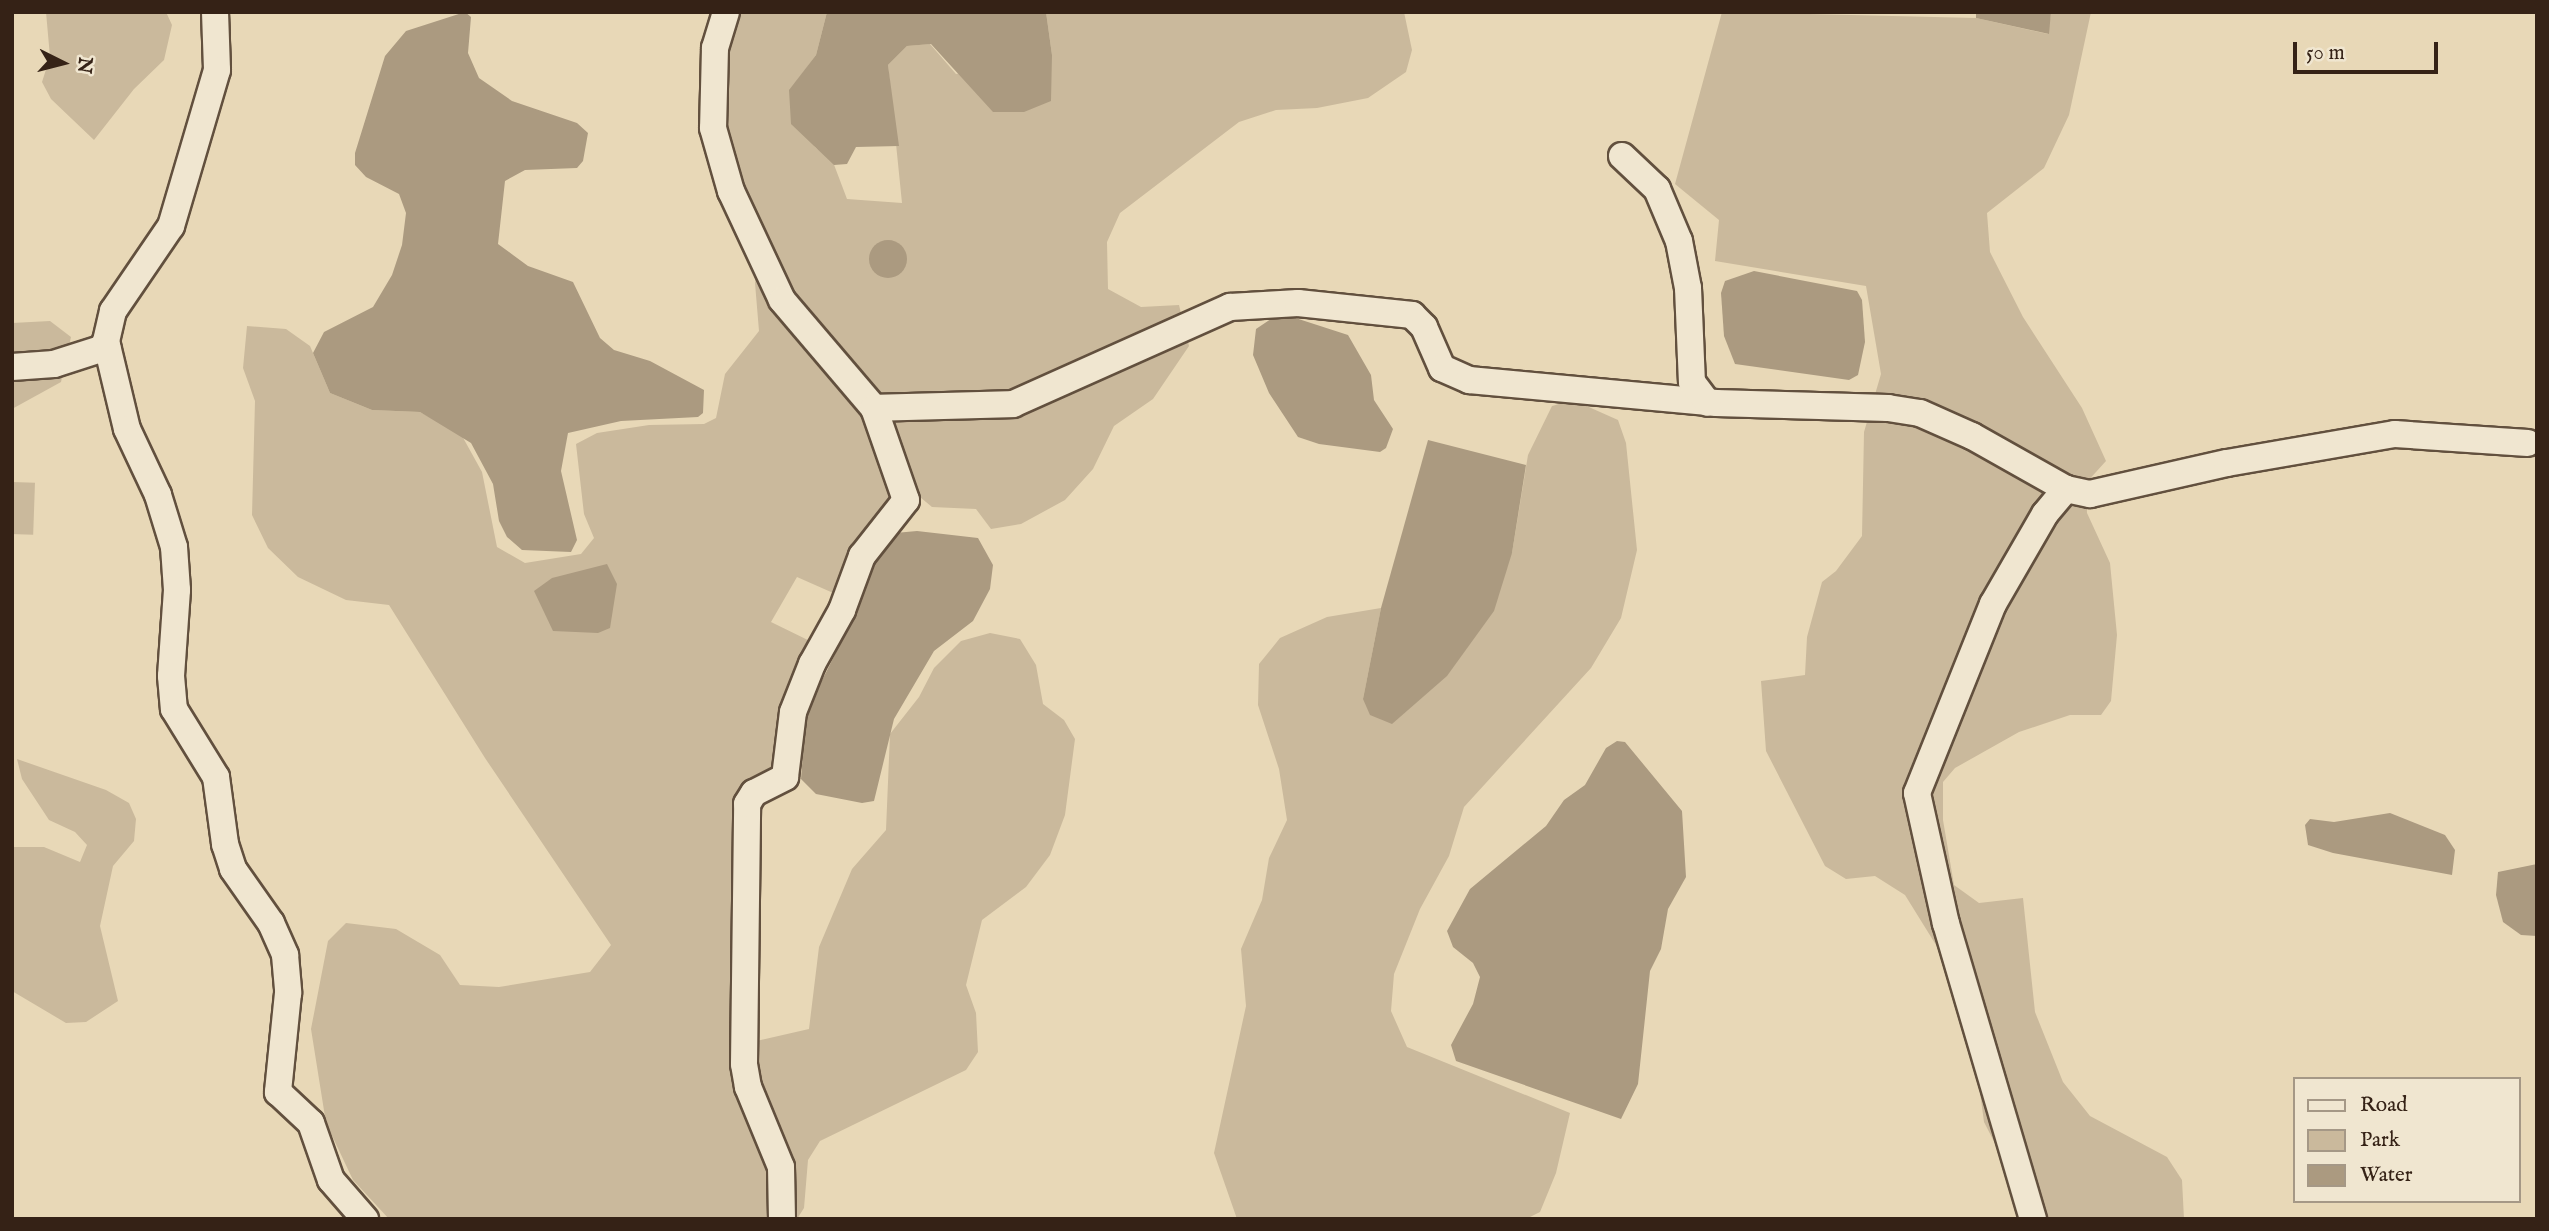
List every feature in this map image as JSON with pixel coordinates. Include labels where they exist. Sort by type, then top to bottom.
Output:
[{"type":"street","points":[[215,12],[217,70],[171,226],[113,311],[107,347],[127,429],[158,495],[174,547],[177,590],[170,676],[174,709],[216,777],[225,844],[233,869],[271,923],[285,955],[288,993],[278,1092],[311,1123],[327,1173],[365,1219]]},
{"type":"street","points":[[726,12],[715,48],[713,128],[731,191],[782,300],[874,408],[906,500],[862,556],[842,610],[808,673],[793,712],[785,777],[754,793],[747,804],[744,1064],[748,1087],[781,1167],[782,1219]]},
{"type":"street","points":[[1622,156],[1657,189],[1679,241],[1688,289],[1692,382],[1708,403]]},
{"type":"street","points":[[874,408],[965,407],[1027,400],[1230,307],[1265,302],[1393,309],[1412,315],[1424,327],[1442,368],[1469,380],[1708,403],[1888,408],[1920,413],[1972,436],[2066,489],[2105,492],[2240,460],[2395,435],[2528,443]]},
{"type":"street","points":[[12,367],[54,364],[107,347]]},
{"type":"street","points":[[2033,1219],[1946,924],[1917,793],[1993,604],[2045,514],[2066,489]]},
{"type":"green space","points":[[46,12],[166,12],[172,25],[164,60],[134,89],[94,140],[51,99],[42,82],[50,57]]},
{"type":"green space","points":[[739,12],[827,12],[816,55],[790,90],[815,147],[833,162],[847,199],[902,203],[888,65],[907,46],[930,44],[956,74],[1052,55],[1046,12],[1404,12],[1412,50],[1406,72],[1368,98],[1317,108],[1276,110],[1239,122],[1120,213],[1107,242],[1108,289],[1141,307],[1179,305],[1189,346],[1153,399],[1114,426],[1093,469],[1065,500],[1021,524],[991,529],[976,509],[932,507],[914,492],[840,596],[797,577],[771,622],[816,644],[778,763],[752,786],[739,1045],[809,1029],[819,947],[852,869],[886,830],[890,734],[919,697],[934,668],[961,641],[990,633],[1020,639],[1036,665],[1043,704],[1064,720],[1075,739],[1065,815],[1050,855],[1026,887],[982,920],[966,985],[976,1013],[978,1052],[966,1070],[820,1141],[808,1160],[804,1208],[797,1219],[389,1219],[353,1180],[326,1123],[311,1029],[328,941],[346,923],[396,929],[440,955],[460,985],[499,987],[590,972],[611,945],[485,758],[389,605],[346,600],[298,577],[268,548],[252,515],[255,401],[243,368],[247,326],[286,329],[310,346],[330,393],[372,410],[420,412],[461,434],[482,472],[497,547],[525,563],[581,554],[594,538],[584,514],[576,444],[597,433],[649,425],[704,424],[716,418],[725,374],[759,331],[755,283],[764,234],[735,172],[721,107],[729,36]]},
{"type":"green space","points":[[1722,12],[1976,18],[2048,34],[2051,12],[2091,12],[2069,115],[2044,168],[1987,213],[1990,252],[2023,317],[2082,408],[2106,461],[2086,483],[2087,513],[2110,563],[2117,635],[2111,701],[2101,715],[2070,715],[2019,732],[1955,768],[1943,782],[1943,820],[1954,885],[1979,903],[2023,898],[2035,1012],[2063,1082],[2090,1116],[2167,1157],[2182,1180],[2184,1219],[2022,1219],[2010,1173],[1984,1122],[1977,1070],[1962,1013],[1936,945],[1905,895],[1875,876],[1846,879],[1825,866],[1766,751],[1761,681],[1805,675],[1807,637],[1822,582],[1836,571],[1862,536],[1864,432],[1881,374],[1866,286],[1715,261],[1719,220],[1675,184]]},
{"type":"green space","points":[[50,321],[71,337],[61,382],[12,409],[12,323]]},
{"type":"green space","points":[[1573,400],[1618,420],[1626,443],[1637,550],[1621,618],[1591,668],[1464,807],[1449,856],[1420,909],[1394,974],[1391,1011],[1407,1047],[1570,1113],[1556,1173],[1540,1212],[1526,1219],[1237,1219],[1214,1153],[1246,1006],[1241,949],[1262,900],[1269,858],[1287,820],[1279,769],[1258,705],[1259,664],[1280,638],[1327,617],[1381,608],[1363,699],[1512,553],[1528,455],[1552,406]]},
{"type":"green space","points":[[12,482],[35,483],[33,535],[12,534]]},
{"type":"green space","points":[[17,759],[106,790],[129,803],[136,819],[134,841],[113,866],[100,926],[118,1001],[86,1022],[66,1023],[12,991],[12,847],[44,847],[80,862],[87,845],[75,832],[49,820],[22,779]]},
{"type":"water","points":[[465,12],[471,17],[468,53],[479,78],[512,101],[577,123],[588,133],[583,161],[577,168],[525,170],[505,181],[498,244],[528,266],[573,282],[600,338],[614,350],[650,361],[704,390],[703,413],[698,417],[621,421],[568,433],[561,471],[577,540],[571,552],[522,550],[507,537],[499,521],[493,484],[471,443],[420,412],[372,410],[330,393],[313,353],[324,332],[373,307],[392,275],[402,245],[406,213],[399,194],[366,177],[355,165],[355,153],[385,56],[406,31]]},
{"type":"water","points":[[827,12],[1046,12],[1052,55],[1051,101],[1024,112],[993,112],[931,44],[907,46],[888,65],[899,146],[856,147],[847,164],[834,165],[791,124],[789,90],[816,55]]},
{"type":"water","points":[[1976,12],[2051,12],[2049,34],[1976,18]]},
{"type":"water","points":[[888,240],[902,245],[907,259],[902,273],[888,278],[874,273],[869,259],[874,245]]},
{"type":"water","points":[[1754,271],[1857,291],[1862,300],[1865,342],[1858,375],[1849,380],[1735,364],[1724,336],[1721,293],[1725,281]]},
{"type":"water","points":[[1280,313],[1348,335],[1371,375],[1374,400],[1393,429],[1386,448],[1380,452],[1319,444],[1298,437],[1269,393],[1253,355],[1256,329]]},
{"type":"water","points":[[1428,440],[1526,465],[1512,553],[1494,611],[1447,676],[1392,724],[1370,715],[1363,699],[1381,608]]},
{"type":"water","points":[[917,531],[978,538],[993,565],[990,589],[973,621],[934,651],[894,719],[874,801],[862,803],[816,794],[801,779],[806,712],[858,609],[870,567],[895,533]]},
{"type":"water","points":[[607,564],[617,584],[610,628],[598,633],[553,631],[534,591],[552,578]]},
{"type":"water","points":[[1617,741],[1625,742],[1682,811],[1686,877],[1668,909],[1661,949],[1650,971],[1638,1084],[1621,1119],[1456,1061],[1451,1045],[1473,1004],[1480,977],[1473,963],[1453,947],[1447,931],[1470,889],[1546,826],[1564,800],[1585,785],[1606,748]]},
{"type":"water","points":[[2390,813],[2445,835],[2455,850],[2452,875],[2333,853],[2308,845],[2305,825],[2310,819],[2334,822]]},
{"type":"water","points":[[2537,864],[2537,936],[2521,935],[2503,922],[2496,895],[2498,872]]}]
